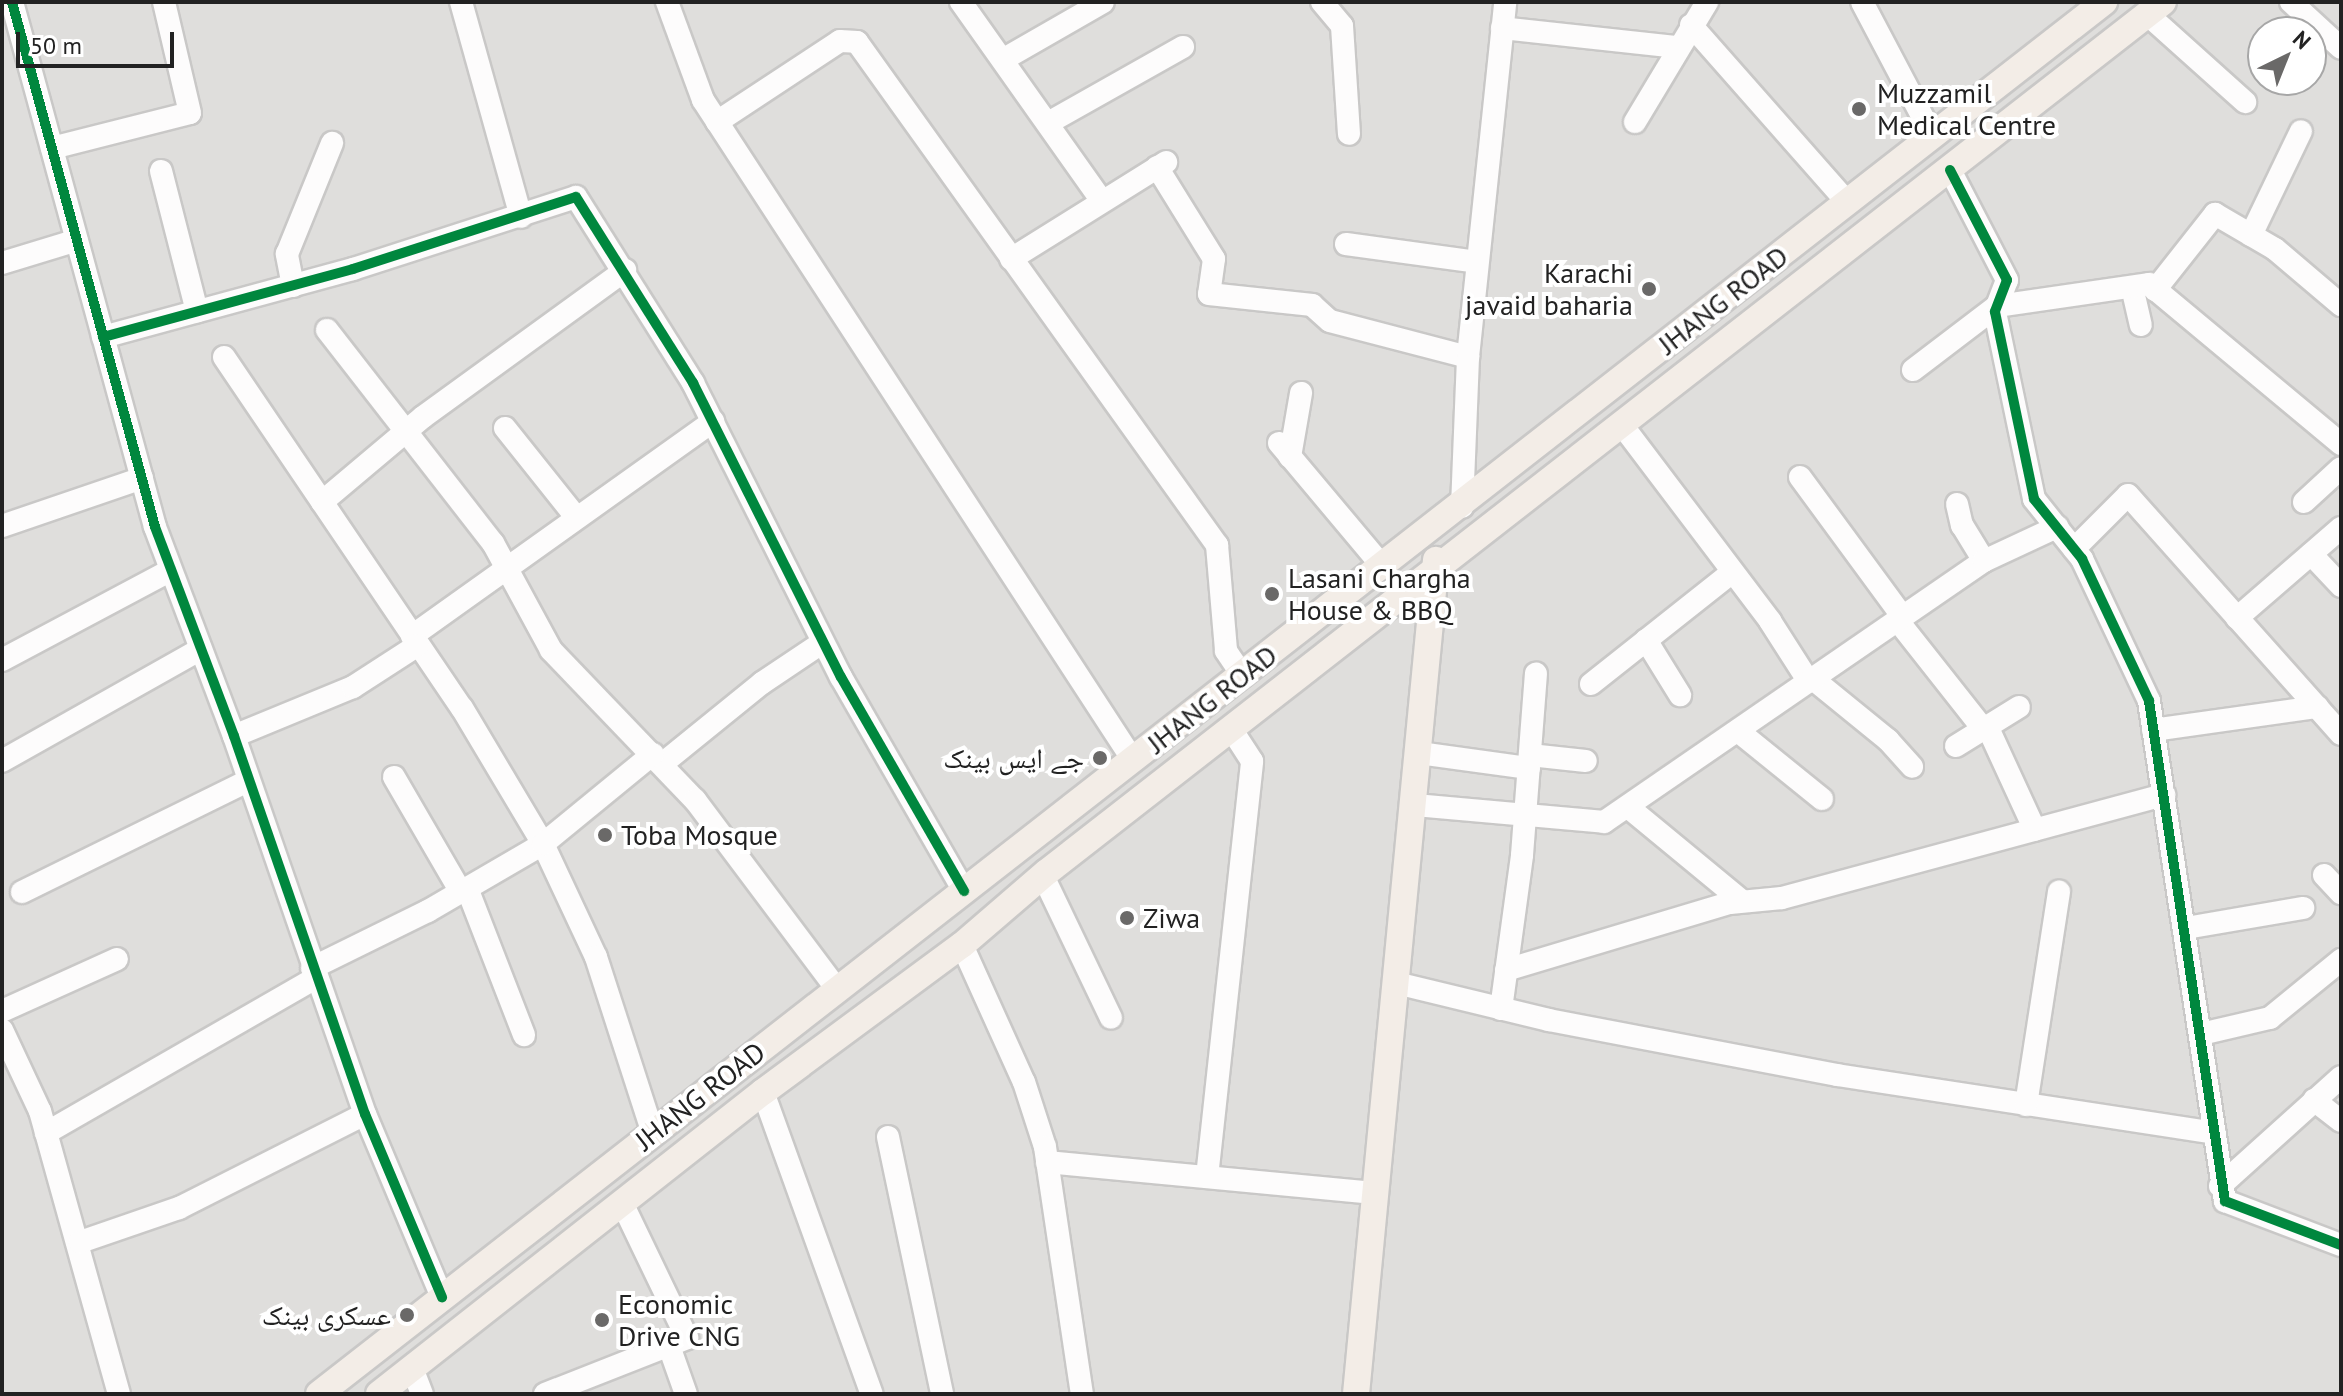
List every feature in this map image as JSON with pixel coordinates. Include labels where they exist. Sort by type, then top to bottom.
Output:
[{"type":"main road","name":"JHANG ROAD","points":[[319,1394],[837,989],[1439,525],[2104,2]]},
{"type":"main road","name":"JHANG ROAD","points":[[379,1394],[763,1092],[962,945],[1043,876],[2155,8]]},
{"type":"main road","points":[[1356,1394],[1415,805],[1439,525]]},
{"type":"street","points":[[12,2],[142,478],[171,570],[234,736],[365,1114],[442,1297]]},
{"type":"street","points":[[52,148],[190,113],[164,2]]},
{"type":"street","points":[[461,2],[521,217]]},
{"type":"street","points":[[667,2],[689,70],[717,122],[1133,760]]},
{"type":"street","points":[[961,2],[1102,201]]},
{"type":"street","points":[[1004,59],[1103,2]]},
{"type":"street","points":[[1322,2],[1342,26],[1349,134]]},
{"type":"street","points":[[1462,507],[1468,357],[1505,2]]},
{"type":"street","points":[[1635,122],[1676,47],[1707,2]]},
{"type":"street","points":[[1862,2],[1932,135]]},
{"type":"street","points":[[2291,2],[2341,48]]},
{"type":"street","points":[[2155,8],[2245,102]]},
{"type":"street","points":[[1691,25],[1847,202]]},
{"type":"street","points":[[1502,28],[1676,47]]},
{"type":"street","points":[[717,122],[840,41],[857,42],[1217,545],[1226,651],[1243,676]]},
{"type":"street","points":[[1048,123],[1183,47]]},
{"type":"street","points":[[2251,235],[2301,131]]},
{"type":"street","points":[[293,286],[287,254],[332,143]]},
{"type":"street","points":[[1011,259],[1161,165],[1214,259],[1209,294],[1312,305],[1330,321],[1468,357]]},
{"type":"street","points":[[1950,170],[2007,280],[1997,306],[2034,499],[2074,549],[2149,701],[2186,928],[2220,1186],[2232,1208],[2341,1245]]},
{"type":"street","points":[[161,171],[197,311]]},
{"type":"street","points":[[103,337],[293,286],[521,217],[576,197],[625,270],[713,421],[823,642],[964,891]]},
{"type":"street","points":[[2155,290],[2215,214],[2251,235],[2341,305]]},
{"type":"street","points":[[2,263],[77,240]]},
{"type":"street","points":[[1346,244],[1477,262]]},
{"type":"street","points":[[322,502],[404,433],[625,270]]},
{"type":"street","points":[[1913,370],[1997,306],[2149,284],[2341,444]]},
{"type":"street","points":[[2132,287],[2141,325]]},
{"type":"street","points":[[327,330],[506,566],[551,650],[658,759],[837,989]]},
{"type":"street","points":[[224,357],[415,640],[543,844],[596,957],[653,1133]]},
{"type":"street","points":[[1301,393],[1284,450],[1383,567]]},
{"type":"street","points":[[234,736],[353,687],[506,566],[713,421]]},
{"type":"street","points":[[1622,425],[1811,680],[1888,740],[1912,767]]},
{"type":"street","points":[[505,428],[576,517]]},
{"type":"street","points":[[2304,502],[2341,468]]},
{"type":"street","points":[[1800,477],[1900,619],[1986,729],[2035,830]]},
{"type":"street","points":[[2,526],[142,478]]},
{"type":"street","points":[[2074,549],[2128,495],[2341,734]]},
{"type":"street","points":[[1957,504],[1962,525],[1984,561]]},
{"type":"street","points":[[1415,805],[1604,822],[1984,561],[2057,527]]},
{"type":"street","points":[[2237,618],[2341,528]]},
{"type":"street","points":[[2311,554],[2341,586]]},
{"type":"street","points":[[2,660],[171,570]]},
{"type":"street","points":[[1591,684],[1731,573]]},
{"type":"street","points":[[1646,640],[1680,695]]},
{"type":"street","points":[[46,1133],[314,973],[543,844],[762,683],[823,642]]},
{"type":"street","points":[[2,761],[201,649]]},
{"type":"street","points":[[1501,1009],[1526,815],[1536,674]]},
{"type":"street","points":[[1956,746],[2019,707]]},
{"type":"street","points":[[2153,730],[2317,707]]},
{"type":"street","points":[[1207,1177],[1252,761],[1231,729]]},
{"type":"street","points":[[1738,731],[1822,799]]},
{"type":"street","points":[[1419,753],[1530,761],[1586,761]]},
{"type":"street","points":[[394,777],[464,890],[524,1035]]},
{"type":"street","points":[[22,892],[248,781]]},
{"type":"street","points":[[1506,970],[1742,901],[1782,898],[2164,795]]},
{"type":"street","points":[[1628,807],[1742,901]]},
{"type":"street","points":[[2324,875],[2341,893]]},
{"type":"street","points":[[1043,876],[1111,1018]]},
{"type":"street","points":[[2026,1105],[2059,892]]},
{"type":"street","points":[[2186,928],[2303,908]]},
{"type":"street","points":[[962,945],[1024,1082],[1047,1162],[1082,1394]]},
{"type":"street","points":[[2,1011],[117,959]]},
{"type":"street","points":[[2201,1034],[2270,1018],[2341,960]]},
{"type":"street","points":[[1396,983],[1501,1009],[1837,1075],[2215,1133]]},
{"type":"street","points":[[2,1030],[46,1133],[80,1242],[119,1394]]},
{"type":"street","points":[[2220,1186],[2341,1077]]},
{"type":"street","points":[[763,1092],[872,1394]]},
{"type":"street","points":[[2314,1100],[2341,1121]]},
{"type":"street","points":[[80,1242],[179,1208],[365,1114]]},
{"type":"street","points":[[888,1137],[942,1394]]},
{"type":"street","points":[[1047,1162],[1377,1193]]},
{"type":"street","points":[[545,1394],[687,1338],[622,1203]]},
{"type":"street","points":[[669,1346],[686,1394]]},
{"type":"street","points":[[412,1368],[422,1394]]},
{"type":"shaded area","points":[[2,2],[2341,2],[2341,1394],[2,1394]]},
{"type":"cycle path","points":[[12,2],[155,527],[234,736],[365,1114],[442,1297]]},
{"type":"cycle path","points":[[1950,170],[2007,280],[1995,312],[2034,499],[2082,559],[2149,701],[2225,1201],[2341,1245]]},
{"type":"cycle path","points":[[103,337],[353,269],[576,197],[693,383],[841,677],[964,891]]},
{"type":"place","name":"Muzzamil Medical Centre","points":[[1859,109]]},
{"type":"place","name":"Karachi javaid baharia","points":[[1649,289]]},
{"type":"place","name":"Lasani Chargha House & BBQ","points":[[1272,594]]},
{"type":"place","name":"جے ایس بینک","points":[[1100,758]]},
{"type":"place","name":"Toba Mosque","points":[[605,835]]},
{"type":"place","name":"Ziwa","points":[[1127,918]]},
{"type":"place","name":"عسکری بینک","points":[[407,1315]]},
{"type":"place","name":"Economic Drive CNG","points":[[602,1320]]}]
